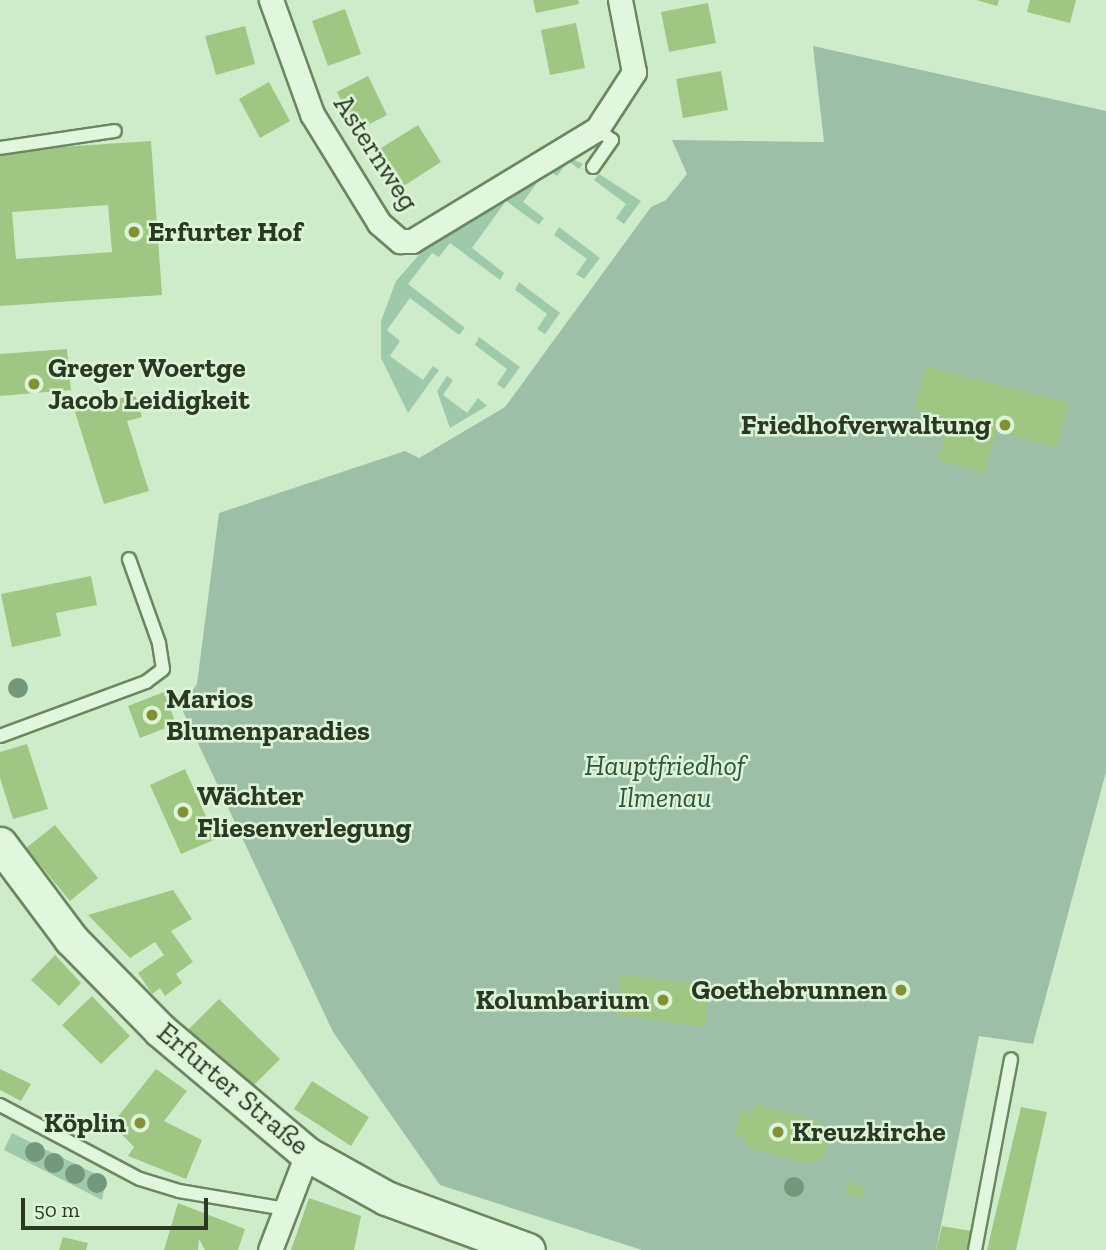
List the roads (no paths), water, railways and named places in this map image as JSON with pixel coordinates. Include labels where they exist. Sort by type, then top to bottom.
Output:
[{"type":"main road","name":"Erfurter Straße","points":[[2,853],[71,939],[160,1030],[307,1154],[386,1198],[521,1249]]},
{"type":"street","name":"Asternweg","points":[[271,0],[312,114],[379,223],[400,240],[412,241],[427,234],[597,129]]},
{"type":"street","points":[[597,129],[634,72],[620,0]]},
{"type":"street","points":[[270,1250],[307,1154]]},
{"type":"lane","points":[[593,167],[612,140],[597,129]]},
{"type":"lane","points":[[0,148],[116,131]]},
{"type":"lane","points":[[0,736],[146,682],[163,669],[159,643],[129,558]]},
{"type":"lane","points":[[975,1250],[1011,1059]]},
{"type":"lane","points":[[0,1105],[140,1179],[179,1191],[285,1209]]},
{"type":"place","name":"Erfurter Hof","points":[[134,232]]},
{"type":"place","name":"Greger Woertge Jacob Leidigkeit","points":[[34,384]]},
{"type":"place","name":"Friedhofverwaltung","points":[[1005,425]]},
{"type":"place","name":"Marios Blumenparadies","points":[[152,715]]},
{"type":"place","name":"Wächter Fliesenverlegung","points":[[183,812]]},
{"type":"place","name":"Goethebrunnen","points":[[901,990]]},
{"type":"place","name":"Kolumbarium","points":[[663,1000]]},
{"type":"place","name":"Köplin","points":[[140,1123]]},
{"type":"place","name":"Kreuzkirche","points":[[778,1132]]},
{"type":"park label","name":"Hauptfriedhof Ilmenau","points":[[665,782]]}]
